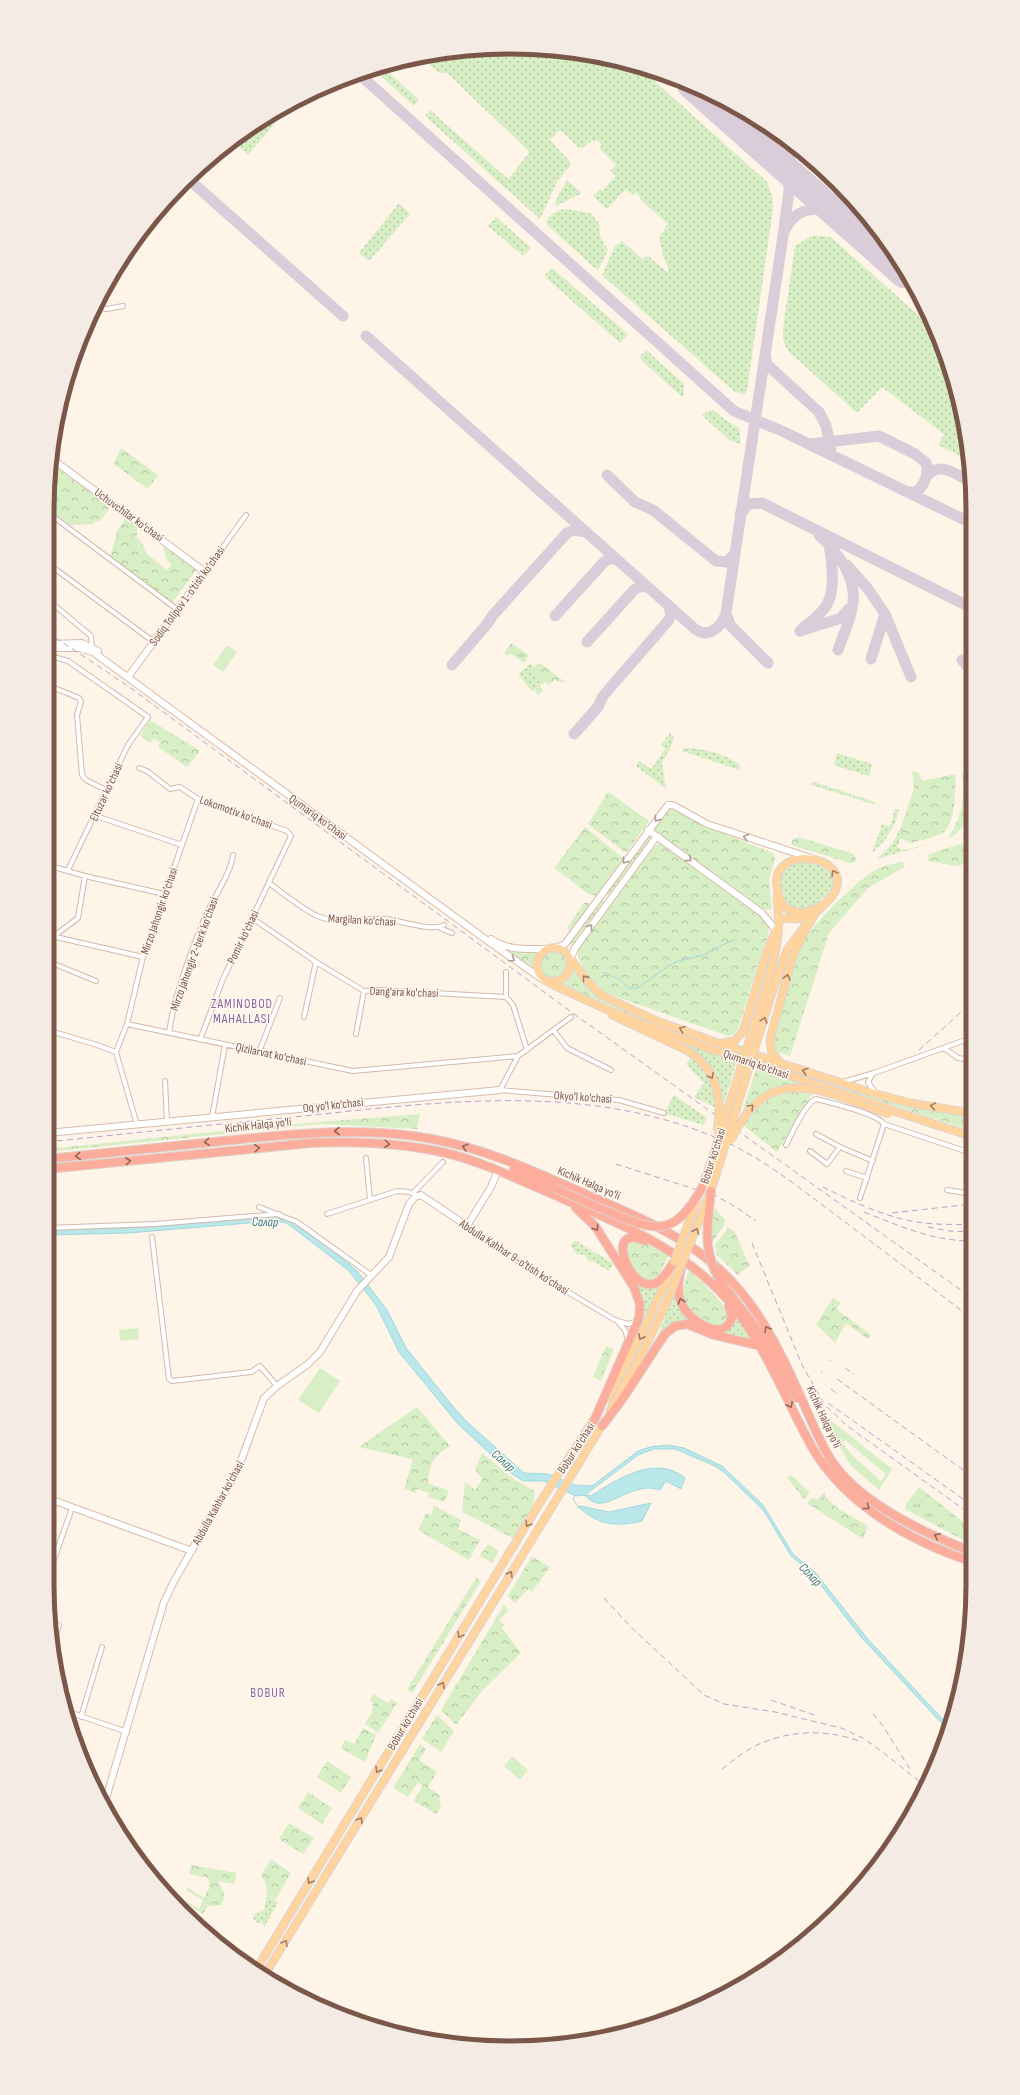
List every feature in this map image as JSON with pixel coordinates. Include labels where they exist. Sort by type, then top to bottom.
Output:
[{"type":"highway","name":"Kichik Halqa yo'li","points":[[54,1158],[330,1131],[372,1132],[426,1138],[482,1152],[500,1164],[568,1201],[658,1243],[678,1261],[713,1285],[735,1309],[761,1346],[804,1433],[824,1466],[847,1491],[886,1520],[929,1545],[966,1559]]},
{"type":"highway","name":"Kichik Halqa yo'li","points":[[54,1168],[311,1143],[339,1142],[381,1144],[421,1149],[467,1159],[500,1164],[660,1227],[705,1256],[732,1282],[756,1312],[782,1358],[810,1419],[832,1460],[853,1484],[887,1509],[938,1537],[966,1549]]},
{"type":"highway","points":[[500,1164],[636,1224],[654,1227],[667,1225],[681,1216],[693,1203],[702,1188]]},
{"type":"highway","points":[[711,1191],[706,1236],[713,1267],[722,1284],[757,1329],[810,1419]]},
{"type":"highway","points":[[568,1201],[593,1223],[634,1287],[640,1302],[639,1318],[594,1421]]},
{"type":"highway","points":[[638,1238],[678,1261],[659,1281],[651,1284],[644,1284],[635,1277],[623,1256],[623,1245],[628,1239],[638,1238]]},
{"type":"highway","points":[[678,1261],[678,1291],[683,1308],[693,1318],[711,1329],[721,1330],[728,1326],[733,1315],[730,1307],[713,1285]]},
{"type":"highway","points":[[602,1426],[621,1401],[665,1334],[675,1326],[689,1324],[714,1335],[761,1346]]},
{"type":"highway","points":[[824,1466],[832,1460]]},
{"type":"main road","name":"Uchuvchilar ko'chasi","points":[[57,463],[205,572]]},
{"type":"main road","name":"Sodiq Tolipov 1-o'tish ko'chasi","points":[[129,676],[205,572]]},
{"type":"main road","points":[[54,644],[78,643],[92,649]]},
{"type":"main road","points":[[54,648],[92,649]]},
{"type":"main road","name":"Qumariq ko'chasi","points":[[92,649],[493,941],[512,948],[556,948],[564,951],[594,989],[607,999],[657,1021],[718,1043],[876,1094],[910,1103],[966,1112]]},
{"type":"main road","name":"Qumariq ko'chasi","points":[[129,676],[492,944],[544,980],[582,998],[721,1052],[966,1135]]},
{"type":"main road","points":[[556,948],[565,944],[666,806],[672,804],[707,824],[815,859],[831,868],[837,881],[835,891],[815,913],[792,960],[771,1036],[772,1053],[783,1064]]},
{"type":"main road","points":[[648,830],[778,926]]},
{"type":"main road","points":[[547,949],[539,956],[537,964],[539,974],[544,980],[554,982],[563,979],[569,972],[570,960],[575,948],[657,836]]},
{"type":"main road","points":[[815,859],[800,858],[789,862],[780,871],[776,879],[780,900],[790,911],[798,913],[808,912],[822,905]]},
{"type":"main road","name":"Bobur ko'chasi","points":[[267,1971],[548,1510],[602,1426],[639,1360],[664,1306],[776,954],[778,926],[776,879]]},
{"type":"main road","points":[[600,895],[609,902]]},
{"type":"main road","points":[[762,913],[778,926]]},
{"type":"main road","points":[[718,1043],[734,1040],[740,1036],[745,1028],[767,951],[778,926],[815,913]]},
{"type":"main road","name":"Bobur ko'chasi","points":[[259,1965],[539,1504],[594,1421],[632,1355],[711,1191],[720,1166],[772,993],[788,947],[815,913]]},
{"type":"main road","points":[[582,998],[616,1017],[689,1052],[699,1059],[708,1070],[717,1089],[720,1107],[718,1128],[711,1162]]},
{"type":"main road","points":[[745,1028],[749,1036],[756,1040],[766,1040],[771,1036]]},
{"type":"main road","points":[[720,1166],[738,1125],[746,1112],[762,1098],[781,1090],[794,1088],[809,1088],[889,1114],[954,1131]]},
{"type":"main road","name":"Oq yo'l ko'chasi","points":[[54,1132],[136,1126],[212,1117],[500,1090]]},
{"type":"main road","points":[[467,1226],[491,1187],[500,1164]]},
{"type":"main road","name":"Abdulla Kahhar 9-o'tish ko'chasi","points":[[415,1195],[421,1195],[467,1226]]},
{"type":"main road","name":"Abdulla Kahhar ko'chasi","points":[[106,1797],[127,1732],[164,1602],[173,1583],[238,1469],[262,1401],[277,1386],[308,1364],[320,1352],[359,1288],[380,1268],[393,1250],[409,1204],[415,1195]]},
{"type":"main road","points":[[54,1501],[192,1551]]},
{"type":"main road","points":[[539,1504],[546,1504],[548,1510]]},
{"type":"main road","points":[[344,1826],[346,1831],[353,1831]]},
{"type":"street","points":[[101,308],[107,309],[123,306]]},
{"type":"street","name":"Sodiq Tolipov 1-o'tish ko'chasi","points":[[205,572],[246,515]]},
{"type":"street","points":[[54,517],[178,610]]},
{"type":"street","points":[[54,568],[154,642]]},
{"type":"street","points":[[54,605],[91,636],[92,649]]},
{"type":"street","name":"Eltuzar ko'chasi","points":[[54,657],[68,661],[148,717],[128,745],[106,790],[96,816],[68,870]]},
{"type":"street","points":[[54,687],[79,698],[81,702],[77,714],[82,775],[86,780],[106,790]]},
{"type":"street","name":"Lokomotiv ko'chasi","points":[[139,768],[147,771],[170,789],[180,787],[198,799],[287,831],[291,836]]},
{"type":"street","name":"Mirzo Jahongir ko'chasi","points":[[127,1024],[143,957],[198,799]]},
{"type":"street","points":[[96,816],[182,845]]},
{"type":"street","name":"Pomir ko'chasi","points":[[200,1040],[223,979],[291,836]]},
{"type":"street","name":"Mirzo Jahongir 2-berk ko'chasi","points":[[169,1033],[172,1011],[206,914],[218,890],[230,871],[233,855]]},
{"type":"street","points":[[54,867],[85,876],[164,894]]},
{"type":"street","points":[[54,936],[78,918],[85,876]]},
{"type":"street","name":"Margilan ko'chasi","points":[[269,883],[318,916],[332,920],[387,919],[442,926],[452,933]]},
{"type":"street","name":"Dang'ara ko'chasi","points":[[252,918],[316,962],[364,991],[379,990],[506,997]]},
{"type":"street","points":[[54,936],[143,957]]},
{"type":"street","points":[[304,1017],[316,962]]},
{"type":"street","points":[[54,964],[96,981]]},
{"type":"street","points":[[506,972],[506,997],[513,1005],[527,1050]]},
{"type":"street","points":[[356,1034],[364,991]]},
{"type":"street","points":[[259,1052],[280,998]]},
{"type":"street","points":[[500,1090],[518,1056],[554,1031],[571,1017]]},
{"type":"street","points":[[127,1024],[116,1052],[136,1126]]},
{"type":"street","name":"Qizilarvat ko'chasi","points":[[127,1024],[353,1071],[518,1056]]},
{"type":"street","points":[[554,1031],[567,1048],[611,1070]]},
{"type":"street","points":[[54,1032],[98,1044],[116,1052]]},
{"type":"street","points":[[842,1082],[874,1074],[966,1040]]},
{"type":"street","points":[[212,1117],[225,1045]]},
{"type":"street","points":[[944,1048],[958,1058],[966,1059]]},
{"type":"street","points":[[874,1074],[868,1082],[876,1094]]},
{"type":"street","points":[[165,1081],[167,1122]]},
{"type":"street","name":"Okyo'l ko'chasi","points":[[500,1090],[619,1100],[664,1113]]},
{"type":"street","points":[[786,1145],[802,1116],[814,1099],[869,1115],[880,1119],[884,1124],[966,1151]]},
{"type":"street","points":[[860,1198],[884,1124]]},
{"type":"street","points":[[816,1134],[840,1147],[873,1161]]},
{"type":"street","points":[[810,1151],[827,1164],[840,1147]]},
{"type":"street","points":[[366,1158],[370,1200]]},
{"type":"street","name":"Abdulla Kahhar ko'chasi","points":[[415,1195],[443,1162]]},
{"type":"street","points":[[846,1171],[867,1178]]},
{"type":"street","points":[[947,1190],[966,1193]]},
{"type":"street","points":[[327,1214],[397,1192],[415,1195]]},
{"type":"street","points":[[259,1207],[297,1222],[369,1277]]},
{"type":"street","points":[[54,1228],[155,1224],[279,1214]]},
{"type":"street","name":"Abdulla Kahhar 9-o'tish ko'chasi","points":[[467,1226],[480,1237],[615,1320],[625,1330],[627,1345]]},
{"type":"street","points":[[152,1237],[170,1380],[251,1372],[260,1366],[277,1386]]},
{"type":"street","name":"Abdulla Kahhar 9-o'tish ko'chasi","points":[[615,1320],[630,1324],[635,1323],[639,1318]]},
{"type":"street","points":[[54,1559],[72,1508]]},
{"type":"street","points":[[57,1632],[59,1625]]},
{"type":"street","points":[[81,1717],[102,1647]]},
{"type":"street","points":[[73,1714],[127,1732]]},
{"type":"green space","points":[[510,54],[570,58],[599,63],[649,76],[767,182],[773,199],[773,209],[747,390],[745,394],[735,392],[602,275],[615,246],[622,241],[642,259],[648,256],[667,272],[669,269],[663,256],[659,237],[668,224],[643,202],[636,192],[633,195],[626,189],[607,209],[593,196],[600,189],[602,191],[616,176],[610,171],[616,165],[599,148],[602,145],[597,140],[594,142],[592,140],[583,148],[579,148],[560,130],[550,140],[570,162],[570,166],[557,182],[540,219],[425,116],[430,110],[508,179],[530,152],[447,73],[439,73],[427,62],[480,55]]},
{"type":"green space","points":[[388,71],[419,100],[414,106],[378,74]]},
{"type":"green space","points":[[282,115],[248,155],[237,145]]},
{"type":"green space","points":[[567,180],[582,193],[556,206],[555,202]]},
{"type":"green space","points":[[399,203],[410,214],[369,261],[359,253]]},
{"type":"green space","points":[[565,209],[590,213],[599,223],[600,237],[608,250],[597,270],[546,224],[548,218],[553,214],[559,210]]},
{"type":"green space","points":[[496,217],[531,248],[523,256],[488,226]]},
{"type":"green space","points":[[811,236],[825,236],[832,238],[925,321],[942,363],[957,421],[963,457],[940,446],[939,444],[944,434],[882,387],[857,413],[787,350],[783,340],[783,328],[795,246]]},
{"type":"green space","points":[[552,268],[628,334],[620,343],[544,276]]},
{"type":"green space","points":[[646,350],[683,383],[683,398],[639,358]]},
{"type":"green space","points":[[713,410],[739,428],[741,444],[730,441],[702,415],[707,411]]},
{"type":"green space","points":[[121,448],[158,475],[148,489],[114,464]]},
{"type":"green space","points":[[56,467],[110,507],[100,521],[95,521],[94,524],[70,525],[54,513]]},
{"type":"green space","points":[[126,518],[137,527],[137,538],[142,543],[147,554],[167,570],[172,564],[167,560],[163,546],[196,570],[171,605],[110,558],[118,529]]},
{"type":"green space","points":[[511,643],[529,655],[524,663],[510,653],[508,656],[504,653]]},
{"type":"green space","points":[[227,645],[237,652],[223,672],[213,665]]},
{"type":"green space","points":[[540,663],[565,682],[554,680],[549,685],[545,682],[540,687],[543,691],[538,695],[534,690],[545,681],[538,677],[537,672],[531,669]]},
{"type":"green space","points":[[530,664],[536,667],[532,669],[545,681],[532,691],[520,677],[519,673]]},
{"type":"green space","points":[[150,720],[200,751],[187,767],[158,747],[160,742],[154,738],[150,743],[140,736]]},
{"type":"green space","points":[[670,733],[674,737],[671,747],[662,762],[666,789],[636,766],[639,761],[651,769],[665,749],[661,745]]},
{"type":"green space","points":[[691,748],[710,751],[722,755],[739,764],[739,770],[682,751],[682,749]]},
{"type":"green space","points":[[837,753],[872,764],[869,776],[834,765]]},
{"type":"green space","points":[[912,771],[919,773],[922,781],[956,774],[953,813],[948,827],[944,832],[936,836],[911,843],[900,838],[904,829],[901,827],[914,788]]},
{"type":"green space","points":[[966,772],[966,823],[955,835],[947,839],[956,824],[961,808],[963,799],[962,773]]},
{"type":"green space","points":[[814,782],[872,801],[876,805],[809,784]]},
{"type":"green space","points":[[608,792],[649,821],[626,853],[588,824]]},
{"type":"green space","points":[[669,809],[677,811],[705,826],[773,853],[775,859],[769,879],[772,908],[768,910],[763,909],[655,831],[655,826]]},
{"type":"green space","points":[[895,809],[899,810],[892,829],[872,853],[882,824],[890,827]]},
{"type":"green space","points":[[585,827],[623,858],[596,896],[589,894],[554,868]]},
{"type":"green space","points":[[901,827],[904,829],[897,847],[904,850],[930,844],[877,859],[893,843]]},
{"type":"green space","points":[[650,835],[651,838],[609,895],[606,895],[606,893]]},
{"type":"green space","points":[[799,837],[854,854],[857,862],[850,863],[791,845],[793,839]]},
{"type":"green space","points":[[966,842],[966,863],[957,866],[928,861],[929,854]]},
{"type":"green space","points":[[660,843],[764,918],[768,924],[769,934],[766,944],[764,945],[738,1029],[734,1034],[728,1036],[606,993],[586,973],[578,958],[578,948],[654,847]]},
{"type":"green space","points":[[804,861],[824,868],[828,871],[834,880],[834,886],[819,902],[807,909],[796,910],[788,904],[782,896],[780,885],[783,875],[791,866]]},
{"type":"green space","points":[[903,861],[904,867],[868,888],[829,933],[790,1056],[774,1051],[773,1039],[793,963],[802,943],[810,931],[844,895],[867,876],[883,866]]},
{"type":"green space","points":[[601,900],[604,902],[572,945],[569,943]]},
{"type":"green space","points":[[584,903],[592,903],[570,935],[568,926]]},
{"type":"green space","points":[[514,951],[539,951],[534,959],[534,969],[513,955],[512,953]]},
{"type":"green space","points":[[554,952],[563,956],[567,965],[563,974],[554,978],[545,974],[541,965],[545,956]]},
{"type":"green space","points":[[574,969],[587,986],[601,998],[637,1015],[904,1106],[966,1115],[966,1129],[702,1043],[636,1017],[562,985],[570,978]]},
{"type":"green space","points":[[674,1039],[737,1060],[724,1103],[714,1107],[694,1097],[704,1083],[686,1064],[696,1052]]},
{"type":"green space","points":[[757,1066],[806,1082],[805,1084],[795,1084],[770,1091],[755,1100],[742,1113]]},
{"type":"green space","points":[[793,1092],[812,1094],[777,1152],[743,1125],[753,1112],[764,1102]]},
{"type":"green space","points":[[674,1095],[707,1118],[703,1125],[664,1113]]},
{"type":"green space","points":[[420,1114],[417,1129],[321,1124],[54,1151],[54,1148],[270,1126]]},
{"type":"green space","points":[[715,1208],[725,1220],[724,1225],[709,1247],[705,1243]]},
{"type":"green space","points":[[728,1228],[735,1232],[747,1261],[751,1264],[738,1275],[715,1253],[717,1249],[714,1246]]},
{"type":"green space","points":[[633,1239],[641,1240],[668,1256],[657,1278],[651,1280],[641,1277],[633,1267],[626,1250]]},
{"type":"green space","points":[[576,1241],[613,1263],[609,1271],[591,1260],[590,1262],[585,1255],[576,1254],[570,1244]]},
{"type":"green space","points":[[689,1270],[712,1292],[729,1312],[725,1325],[712,1325],[697,1316],[687,1306],[682,1291]]},
{"type":"green space","points":[[636,1283],[649,1288],[660,1285],[628,1352],[642,1298]]},
{"type":"green space","points":[[675,1293],[701,1326],[685,1320],[678,1321],[637,1371],[659,1332]]},
{"type":"green space","points":[[833,1298],[841,1303],[836,1309],[871,1335],[868,1339],[846,1323],[835,1343],[816,1324]]},
{"type":"green space","points":[[736,1317],[753,1341],[722,1335]]},
{"type":"green space","points":[[138,1328],[139,1339],[120,1341],[119,1330]]},
{"type":"green space","points":[[606,1346],[614,1349],[601,1381],[593,1377]]},
{"type":"green space","points":[[320,1368],[340,1381],[319,1413],[298,1400]]},
{"type":"green space","points":[[417,1407],[450,1446],[439,1454],[433,1461],[428,1483],[449,1491],[444,1502],[428,1497],[429,1493],[417,1489],[416,1493],[404,1489],[413,1459],[359,1447]]},
{"type":"green space","points":[[823,1414],[892,1469],[879,1490],[851,1466],[821,1415]],"holes":[[[845,1440],[886,1474],[881,1481],[854,1457],[843,1444]]]},
{"type":"green space","points":[[482,1453],[515,1480],[535,1491],[533,1506],[513,1538],[462,1512],[465,1482],[475,1490],[482,1479],[475,1469]]},
{"type":"green space","points":[[791,1475],[810,1493],[804,1499],[787,1478]]},
{"type":"green space","points":[[919,1487],[966,1524],[964,1531],[966,1532],[966,1536],[963,1540],[905,1509],[906,1504]]},
{"type":"green space","points":[[825,1491],[825,1497],[839,1509],[868,1526],[863,1539],[807,1503],[813,1497],[817,1500]]},
{"type":"green space","points":[[434,1506],[461,1520],[458,1529],[480,1540],[469,1560],[418,1530],[426,1513],[431,1515]]},
{"type":"green space","points":[[488,1544],[499,1551],[492,1563],[480,1556]]},
{"type":"green space","points":[[532,1556],[550,1567],[532,1592],[528,1589],[515,1603],[508,1596]]},
{"type":"green space","points":[[476,1578],[481,1581],[412,1693],[407,1689]]},
{"type":"green space","points":[[504,1605],[509,1610],[499,1620],[504,1625],[501,1627],[521,1653],[482,1691],[456,1725],[441,1710]]},
{"type":"green space","points":[[373,1694],[388,1703],[391,1699],[397,1703],[378,1733],[365,1724],[372,1712],[373,1704],[370,1700]]},
{"type":"green space","points":[[437,1715],[454,1731],[441,1752],[422,1739]]},
{"type":"green space","points":[[363,1728],[376,1735],[365,1762],[341,1748],[345,1740],[354,1744]]},
{"type":"green space","points":[[420,1744],[426,1749],[419,1760],[437,1772],[428,1787],[441,1796],[439,1799],[441,1807],[436,1814],[414,1801],[423,1786],[418,1782],[408,1797],[393,1788]]},
{"type":"green space","points":[[512,1756],[528,1770],[520,1780],[504,1766]]},
{"type":"green space","points":[[327,1761],[351,1777],[341,1793],[317,1777]]},
{"type":"green space","points":[[308,1792],[332,1808],[322,1824],[298,1808]]},
{"type":"green space","points":[[289,1823],[314,1838],[303,1854],[279,1839]]},
{"type":"green space","points":[[271,1859],[291,1873],[275,1900],[267,1894],[266,1884],[261,1875]]},
{"type":"green space","points":[[191,1865],[237,1873],[234,1884],[218,1881],[225,1896],[221,1905],[208,1906],[203,1914],[180,1899],[199,1909],[203,1900],[186,1890],[188,1888],[204,1898],[209,1888],[209,1878],[189,1874]]},
{"type":"green space","points":[[267,1895],[278,1903],[264,1927],[262,1922],[258,1923],[253,1919],[255,1914],[264,1910]]},
{"type":"water","name":"Салар","points":[[274,1217],[294,1223],[331,1249],[358,1272],[387,1310],[406,1348],[451,1404],[465,1420],[524,1473],[548,1474],[575,1485],[592,1486],[638,1451],[650,1447],[668,1445],[684,1448],[722,1466],[763,1505],[793,1554],[815,1572],[866,1637],[945,1722],[944,1726],[861,1637],[810,1571],[791,1556],[764,1511],[725,1473],[715,1466],[675,1449],[654,1449],[638,1455],[585,1495],[591,1496],[613,1483],[637,1472],[662,1468],[674,1471],[685,1478],[681,1489],[666,1481],[660,1490],[651,1488],[633,1491],[603,1503],[591,1501],[584,1495],[576,1496],[544,1481],[523,1481],[512,1474],[458,1424],[399,1352],[376,1305],[348,1270],[286,1223],[274,1221],[128,1233],[54,1235],[54,1230],[127,1228]]},
{"type":"water","points":[[651,1503],[642,1521],[627,1524],[605,1523],[592,1517],[578,1507],[580,1506],[609,1512]]},
{"type":"waterway","points":[[603,972],[620,980],[629,988],[638,988],[668,966],[678,961],[703,955],[735,939]]},
{"type":"waterway","points":[[575,1495],[573,1499],[578,1507]]},
{"type":"taxiway","points":[[363,78],[734,411],[782,431],[966,521]]},
{"type":"taxiway","points":[[753,140],[766,142],[775,139]]},
{"type":"taxiway","points":[[366,336],[695,629],[705,633],[714,630],[721,623],[726,613],[783,236],[789,191],[789,165],[791,150]]},
{"type":"taxiway","points":[[775,159],[784,169],[788,178]]},
{"type":"taxiway","points":[[790,165],[794,175],[801,183]]},
{"type":"taxiway","points":[[193,183],[343,316]]},
{"type":"taxiway","points":[[785,230],[796,216],[811,210],[828,211],[843,220]]},
{"type":"taxiway","points":[[765,355],[767,364],[819,412],[826,426],[831,449]]},
{"type":"taxiway","points":[[810,444],[879,436],[915,454],[926,463],[927,475],[924,482],[916,492],[909,492]]},
{"type":"taxiway","points":[[926,477],[936,469],[942,469],[953,472],[965,479]]},
{"type":"taxiway","points":[[607,475],[635,502],[653,510],[716,561],[727,562],[734,554]]},
{"type":"taxiway","points":[[740,514],[749,504],[762,503],[966,605]]},
{"type":"taxiway","points":[[452,665],[488,623],[493,615],[567,533],[574,530],[586,532]]},
{"type":"taxiway","points":[[819,535],[834,550],[846,568],[853,588],[852,609],[838,650]]},
{"type":"taxiway","points":[[803,628],[821,612],[829,600],[832,585],[829,544]]},
{"type":"taxiway","points":[[555,616],[603,563],[609,559],[616,559]]},
{"type":"taxiway","points":[[847,565],[868,589],[885,614],[911,677]]},
{"type":"taxiway","points":[[587,642],[634,590],[641,586],[649,588]]},
{"type":"taxiway","points":[[574,734],[598,707],[603,696],[668,621],[671,615],[669,606]]},
{"type":"taxiway","points":[[800,631],[841,618],[850,608]]},
{"type":"taxiway","points":[[726,613],[730,625],[768,663]]},
{"type":"taxiway","points":[[871,659],[885,614]]},
{"type":"taxiway","points":[[962,660],[966,664]]},
{"type":"runway","points":[[706,98],[894,266]]},
{"type":"railway","points":[[54,637],[128,686],[574,1014],[966,1294]]},
{"type":"railway","points":[[919,1050],[966,1008]]},
{"type":"railway","points":[[54,1141],[358,1110],[466,1102],[520,1101],[574,1104],[627,1111],[679,1124],[730,1144],[756,1158],[806,1192],[966,1314]]},
{"type":"railway","points":[[616,1164],[716,1196],[736,1207],[756,1221]]},
{"type":"railway","points":[[823,1187],[859,1204],[899,1218],[931,1224],[966,1225]]},
{"type":"railway","points":[[892,1213],[966,1205]]},
{"type":"railway","points":[[864,1212],[930,1236],[966,1241]]},
{"type":"railway","points":[[928,1227],[949,1231],[966,1232]]},
{"type":"railway","points":[[752,1243],[802,1365],[825,1405],[846,1425],[966,1511]]},
{"type":"railway","points":[[845,1368],[854,1374]]},
{"type":"railway","points":[[837,1379],[966,1472]]},
{"type":"railway","points":[[831,1389],[839,1395]]},
{"type":"railway","points":[[828,1403],[966,1501]]},
{"type":"railway","points":[[604,1598],[631,1627],[704,1695],[724,1704],[775,1712],[841,1728],[863,1738],[921,1783]]},
{"type":"railway","points":[[771,1700],[817,1716]]},
{"type":"railway","points":[[873,1714],[883,1726],[910,1769]]},
{"type":"railway","points":[[722,1769],[753,1747],[782,1736],[821,1733],[834,1734],[859,1741]]},
{"type":"district","name":"ZAMINOBOD MAHALLASI","points":[[242,1010]]},
{"type":"district","name":"BOBUR","points":[[268,1692]]}]
